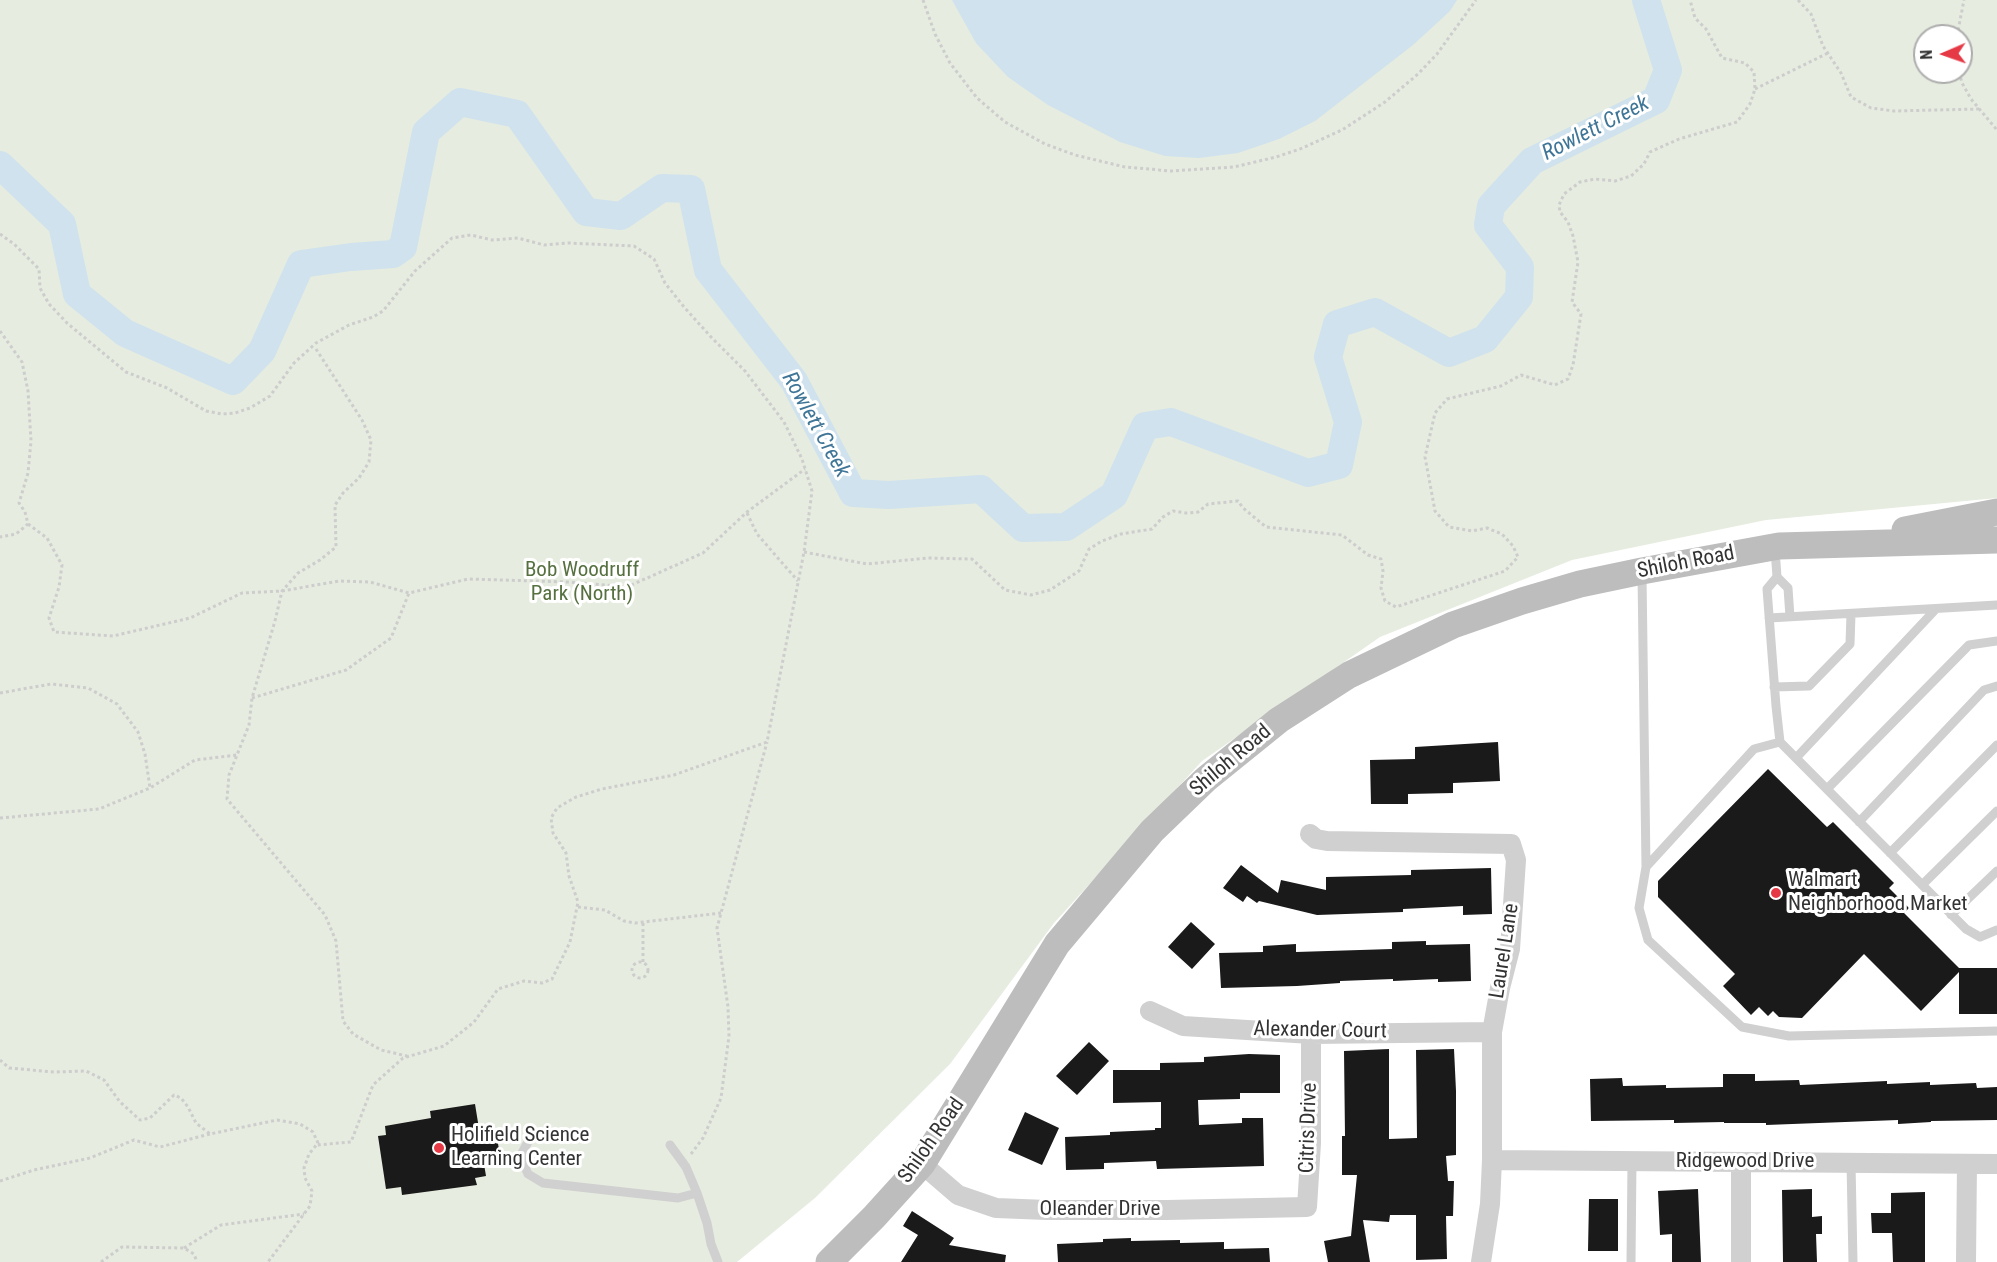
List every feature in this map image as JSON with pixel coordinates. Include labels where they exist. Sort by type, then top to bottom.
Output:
[{"type":"main road","name":"Shiloh Road","points":[[1827,545],[1997,512]]},
{"type":"main road","name":"Shiloh Road","points":[[829,1262],[922,1164],[1057,944],[1152,831],[1206,779],[1279,720],[1349,675],[1453,625],[1580,584],[1642,571],[1775,547],[1997,540]]},
{"type":"street","name":"Laurel Lane","points":[[1310,834],[1316,839],[1327,841],[1510,844],[1516,860],[1510,949],[1492,1032],[1490,1204],[1481,1262]]},
{"type":"street","name":"Alexander Court","points":[[1150,1011],[1183,1026],[1311,1034],[1492,1032]]},
{"type":"street","name":"Citris Drive","points":[[1292,1209],[1307,1208],[1311,1143],[1311,1034]]},
{"type":"street","name":"Ridgewood Drive","points":[[1492,1160],[1997,1164]]},
{"type":"street","points":[[1741,1162],[1741,1262]]},
{"type":"street","name":"Oleander Drive","points":[[922,1164],[958,1195],[996,1208],[1047,1210],[1292,1209]]},
{"type":"street","points":[[1966,1262],[1967,1164]]},
{"type":"lane","points":[[1775,547],[1777,577],[1788,588],[1790,617]]},
{"type":"lane","points":[[1642,571],[1646,867],[1639,908],[1648,940],[1742,1027],[1789,1036],[1997,1030]]},
{"type":"lane","points":[[1777,577],[1767,589],[1780,742],[1966,929],[1980,937],[1997,930]]},
{"type":"lane","points":[[1769,618],[1997,605]]},
{"type":"lane","points":[[1796,758],[1935,610]]},
{"type":"lane","points":[[1774,687],[1809,686],[1850,644],[1851,614]]},
{"type":"lane","points":[[1827,789],[1969,645],[1997,641]]},
{"type":"lane","points":[[1859,822],[1984,690],[1997,686]]},
{"type":"lane","points":[[1646,867],[1754,749],[1780,742]]},
{"type":"lane","points":[[1890,853],[1997,745]]},
{"type":"lane","points":[[1922,885],[1997,811]]},
{"type":"lane","points":[[1952,915],[1997,871]]},
{"type":"lane","points":[[539,1133],[529,1140],[522,1153],[522,1160],[528,1174],[543,1184],[678,1198],[697,1193]]},
{"type":"lane","points":[[670,1145],[684,1164],[697,1193],[718,1262]]},
{"type":"lane","points":[[1631,1262],[1632,1161]]},
{"type":"lane","points":[[1851,1163],[1853,1262]]},
{"type":"path","points":[[923,0],[935,34],[950,63],[977,98],[1005,122],[1045,144],[1075,155],[1125,167],[1171,171],[1234,167],[1276,157],[1342,130],[1385,102],[1418,74],[1437,54],[1476,0]]},
{"type":"path","points":[[804,552],[867,564],[928,558],[972,559],[1005,590],[1031,596],[1050,590],[1079,572],[1089,549],[1102,541],[1121,534],[1152,529],[1163,517],[1173,511],[1198,512],[1208,504],[1238,501],[1266,527],[1342,535],[1368,555],[1381,559],[1383,570],[1381,588],[1385,601],[1396,607],[1505,571],[1518,557],[1513,546],[1502,534],[1487,528],[1472,531],[1449,526],[1435,511],[1425,457],[1435,413],[1448,399],[1501,386],[1521,375],[1555,385],[1568,379],[1573,365],[1581,314],[1572,302],[1578,262],[1568,222],[1560,212],[1559,205],[1564,194],[1580,182],[1595,179],[1615,180],[1631,176],[1644,164],[1650,152],[1667,143],[1737,122],[1750,104],[1755,89],[1754,72],[1745,63],[1722,58],[1706,29],[1695,18],[1690,0]]},
{"type":"path","points":[[1798,0],[1811,14],[1823,46],[1841,73],[1851,98],[1871,108],[1894,111],[1979,109]]},
{"type":"path","points":[[1959,24],[1964,0]]},
{"type":"path","points":[[1755,89],[1828,53]]},
{"type":"path","points":[[1963,84],[1979,109],[1997,130]]},
{"type":"path","points":[[0,234],[14,244],[39,269],[40,288],[49,304],[67,323],[126,372],[167,388],[206,411],[222,414],[250,408],[270,396],[294,363],[316,343],[349,325],[383,311],[415,271],[452,238],[471,235],[492,240],[518,238],[544,245],[568,243],[634,246],[654,259],[665,283],[684,307],[745,371],[784,422],[812,491],[804,552],[767,742],[717,928],[728,1007],[729,1036],[721,1098],[703,1138],[684,1164]]},
{"type":"path","points":[[0,331],[22,362],[28,391],[30,452],[28,473],[19,503],[25,512],[28,524],[47,538],[62,565],[60,587],[49,618],[54,632],[113,636],[190,618],[242,593],[282,591],[339,581],[370,582],[408,593],[468,579],[627,586],[703,553],[747,513],[805,469]]},
{"type":"path","points":[[316,349],[362,420],[371,440],[369,462],[359,478],[343,493],[335,505],[336,547],[298,573],[282,591],[252,698],[249,725],[229,775],[227,799],[325,915],[336,941],[343,1021],[353,1034],[381,1050],[409,1056]]},
{"type":"path","points":[[747,513],[757,534],[798,581]]},
{"type":"path","points":[[0,537],[16,534],[28,524]]},
{"type":"path","points":[[252,698],[346,670],[391,638],[408,593]]},
{"type":"path","points":[[0,693],[51,684],[88,688],[117,704],[138,732],[145,754],[150,788]]},
{"type":"path","points":[[268,1262],[310,1206],[312,1191],[305,1178],[304,1168],[309,1154],[317,1145],[351,1142],[373,1085],[403,1058],[444,1046],[474,1022],[498,989],[524,981],[542,983],[552,980],[570,942],[578,907],[569,876],[566,853],[553,833],[551,818],[557,808],[576,797],[602,789],[674,775],[767,742]]},
{"type":"path","points":[[0,818],[99,809],[150,788],[195,760],[237,754]]},
{"type":"path","points":[[578,907],[605,910],[624,921],[635,923],[721,913]]},
{"type":"path","points":[[643,923],[643,962],[648,971],[646,976],[638,978],[633,974],[632,969],[635,964],[643,962]]},
{"type":"path","points":[[0,1060],[9,1068],[54,1072],[86,1071],[104,1080],[120,1102],[140,1120],[150,1118],[174,1095],[181,1098],[196,1123],[210,1134]]},
{"type":"path","points":[[0,1180],[90,1158],[134,1140],[160,1147],[277,1120],[300,1124],[313,1132],[317,1145]]},
{"type":"path","points":[[184,1248],[221,1225],[304,1214]]},
{"type":"path","points":[[100,1262],[122,1247],[184,1248],[194,1254],[197,1262]]},
{"type":"green space","name":"Bob Woodruff Park (North)","points":[[0,0],[1997,0],[1997,498],[1766,520],[1572,560],[1380,637],[1202,761],[1054,923],[950,1064],[815,1198],[737,1262],[0,1262]]},
{"type":"water","points":[[952,0],[1457,0],[1450,11],[1413,45],[1315,121],[1279,139],[1238,153],[1199,158],[1165,156],[1120,142],[1048,105],[1008,77],[976,43]]},
{"type":"building","points":[[1498,742],[1500,781],[1453,783],[1453,793],[1408,794],[1408,804],[1371,804],[1370,760],[1415,759],[1415,747]]},
{"type":"building","name":"Walmart Neighborhood Market","points":[[1768,769],[1827,827],[1833,822],[1894,883],[1889,888],[1909,908],[1904,913],[1959,968],[1997,968],[1997,1014],[1959,1014],[1959,972],[1921,1011],[1864,954],[1802,1018],[1779,1017],[1773,1011],[1768,1016],[1759,1007],[1751,1015],[1723,986],[1735,974],[1658,897],[1658,881]]},
{"type":"building","points":[[1241,865],[1278,893],[1281,880],[1326,890],[1326,877],[1411,875],[1411,870],[1491,868],[1492,914],[1463,915],[1463,906],[1403,909],[1403,912],[1317,915],[1259,901],[1257,903],[1247,896],[1243,902],[1223,888]]},
{"type":"building","points":[[1191,922],[1215,944],[1192,969],[1168,947]]},
{"type":"building","points":[[1426,941],[1426,945],[1470,944],[1471,981],[1438,982],[1438,979],[1393,981],[1393,979],[1340,981],[1340,983],[1297,986],[1221,988],[1219,953],[1263,952],[1263,946],[1296,944],[1296,952],[1392,949],[1392,942]]},
{"type":"building","points":[[1089,1042],[1109,1061],[1077,1095],[1056,1076]]},
{"type":"building","points":[[1389,1049],[1389,1139],[1417,1138],[1416,1050],[1454,1049],[1456,1155],[1446,1156],[1448,1181],[1454,1181],[1453,1216],[1446,1216],[1447,1259],[1416,1260],[1416,1215],[1390,1215],[1389,1222],[1363,1220],[1370,1262],[1328,1262],[1324,1241],[1351,1236],[1357,1175],[1342,1175],[1342,1136],[1345,1136],[1344,1051]]},
{"type":"building","points":[[1249,1054],[1280,1055],[1280,1093],[1240,1093],[1240,1099],[1198,1100],[1199,1125],[1242,1123],[1242,1118],[1263,1118],[1264,1166],[1157,1169],[1156,1161],[1104,1163],[1104,1169],[1066,1170],[1065,1137],[1110,1135],[1110,1132],[1161,1128],[1161,1102],[1113,1103],[1113,1070],[1160,1070],[1160,1063],[1204,1062],[1204,1057]]},
{"type":"building","points":[[1723,1074],[1755,1074],[1755,1081],[1799,1080],[1800,1085],[1887,1081],[1887,1084],[1930,1082],[1930,1085],[1976,1083],[1977,1088],[1997,1087],[1997,1120],[1898,1124],[1898,1120],[1766,1125],[1766,1123],[1724,1122],[1674,1123],[1674,1120],[1591,1121],[1590,1079],[1622,1078],[1623,1086],[1723,1087]]},
{"type":"building","name":"Holifield Science Learning Center","points":[[475,1104],[481,1141],[497,1138],[500,1155],[483,1158],[486,1176],[475,1178],[477,1185],[402,1195],[401,1187],[386,1189],[378,1136],[386,1135],[385,1126],[431,1118],[430,1111]]},
{"type":"building","points":[[1025,1112],[1059,1128],[1042,1165],[1008,1150]]},
{"type":"building","points":[[1698,1189],[1701,1262],[1672,1262],[1672,1234],[1660,1235],[1658,1191]]},
{"type":"building","points":[[1812,1189],[1812,1217],[1822,1216],[1822,1234],[1816,1234],[1817,1262],[1783,1262],[1782,1190]]},
{"type":"building","points":[[1925,1192],[1925,1262],[1893,1262],[1892,1233],[1872,1233],[1871,1213],[1891,1213],[1891,1193]]},
{"type":"building","points":[[1589,1199],[1618,1199],[1618,1251],[1588,1251]]},
{"type":"building","points":[[912,1211],[954,1238],[949,1245],[1006,1255],[1005,1262],[901,1262],[918,1235],[903,1226]]},
{"type":"building","points":[[1131,1238],[1131,1241],[1224,1242],[1224,1249],[1269,1248],[1270,1262],[1058,1262],[1057,1244]]},
{"type":"waterway","name":"Rowlett Creek","points":[[0,165],[62,224],[77,294],[125,333],[233,381],[262,351],[301,264],[393,254],[403,247],[426,132],[460,102],[517,114],[586,212],[621,216],[662,188],[691,189],[708,270],[794,381],[853,493],[889,495],[981,489],[1023,528],[1066,527],[1114,495],[1145,426],[1171,422],[1308,473],[1339,465],[1348,422],[1328,357],[1337,324],[1375,312],[1449,353],[1485,339],[1519,297],[1520,267],[1488,225],[1491,206],[1532,161],[1656,100],[1668,70],[1646,0]]},
{"type":"place","name":"Walmart Neighborhood Market","points":[[1776,893]]},
{"type":"place","name":"Holifield Science Learning Center","points":[[439,1148]]}]
